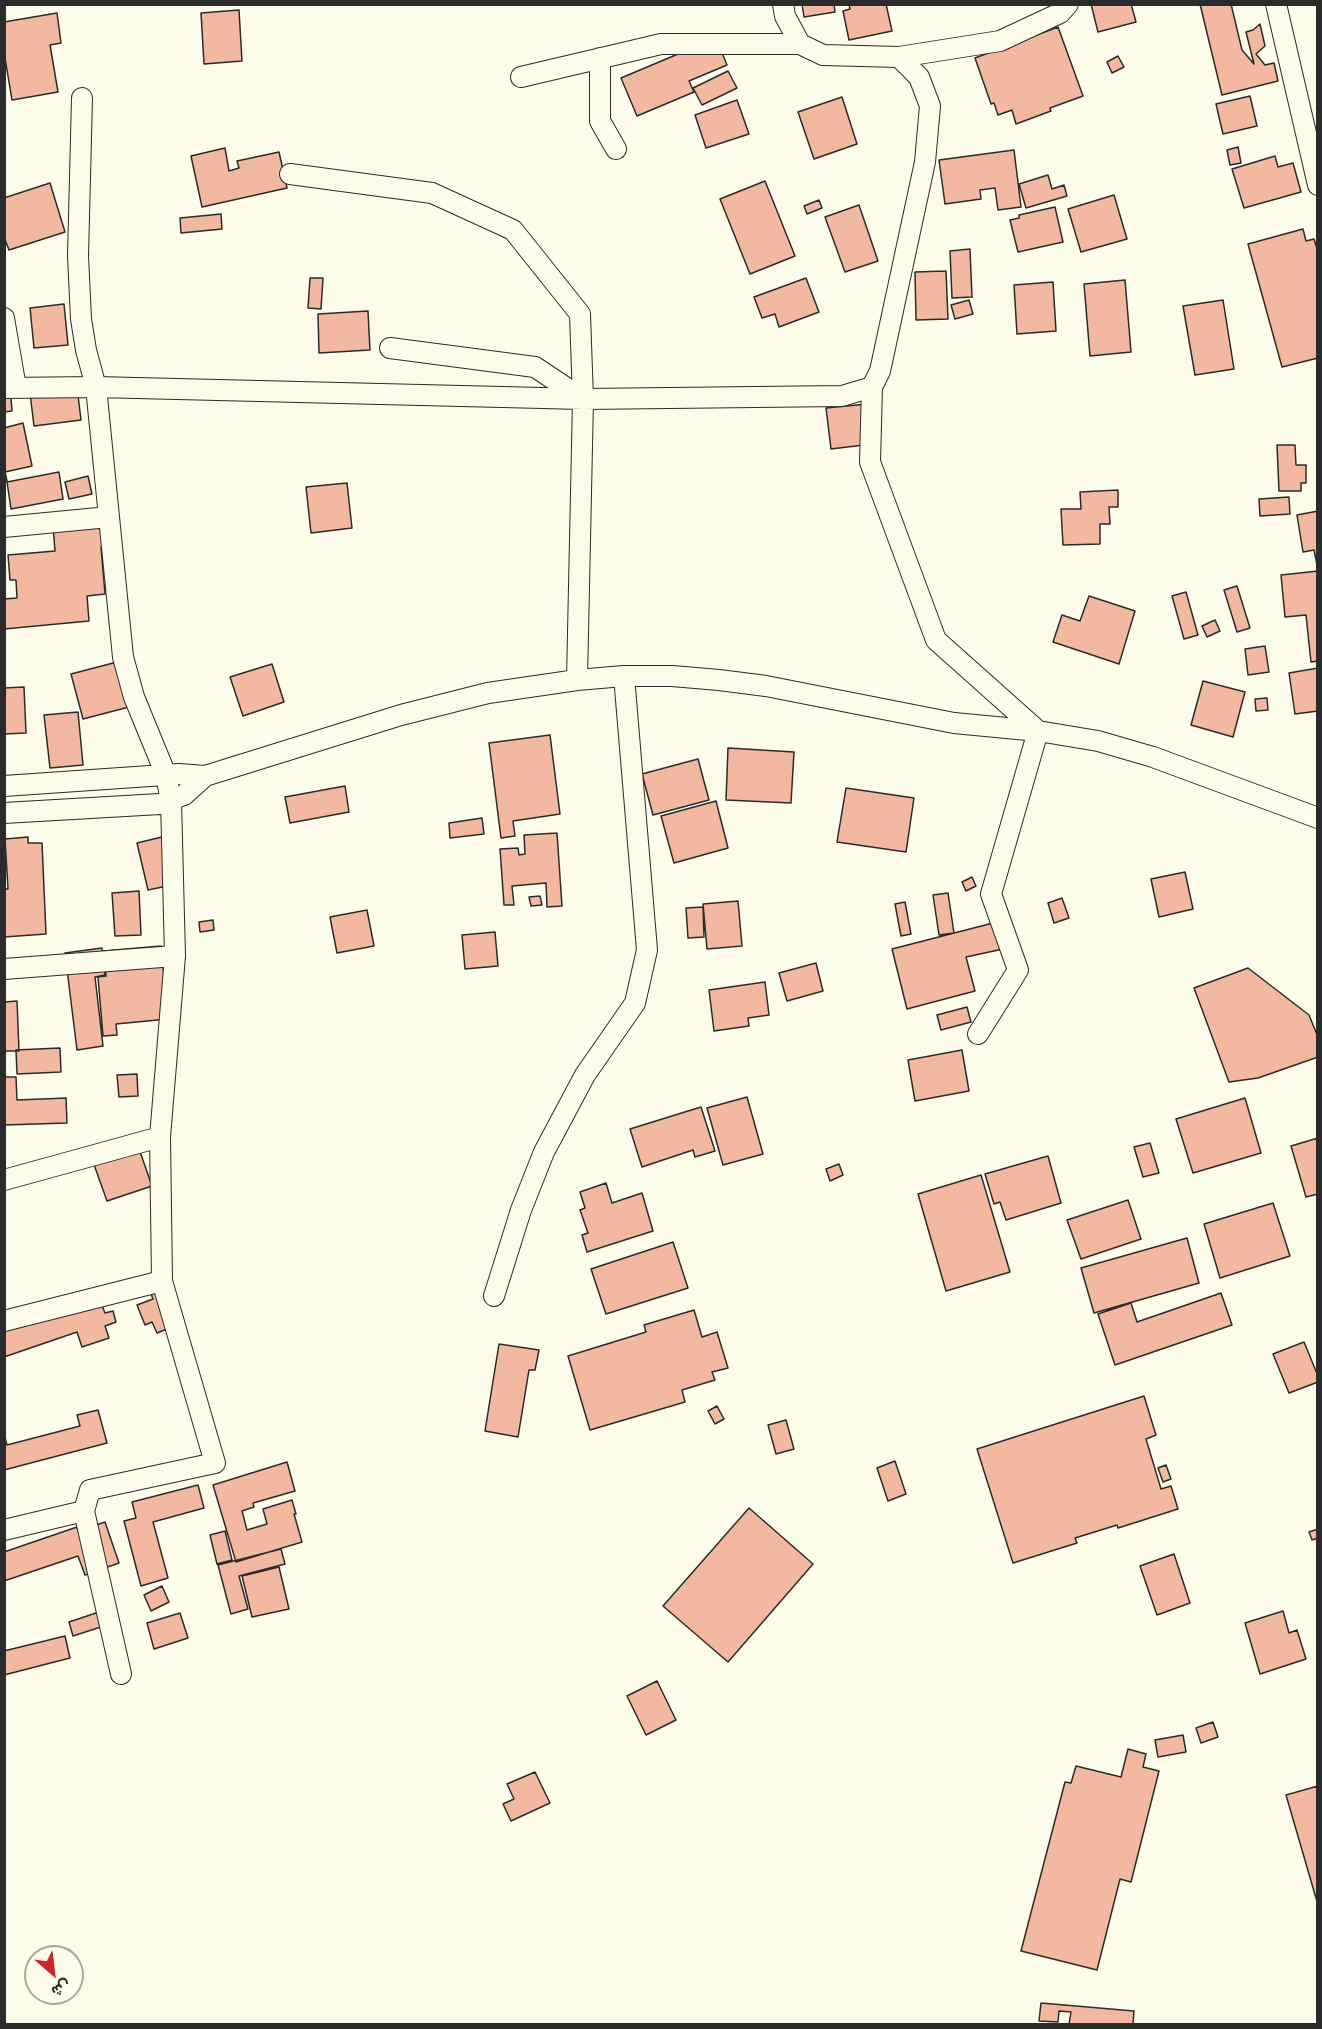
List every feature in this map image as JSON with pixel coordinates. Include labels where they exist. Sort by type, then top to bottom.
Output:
[{"type":"street","points":[[783,4],[785,16],[800,44]]},
{"type":"street","points":[[521,77],[661,44],[800,44],[823,55],[899,57],[1000,42],[1060,14],[1068,4]]},
{"type":"street","points":[[1276,4],[1317,185]]},
{"type":"street","points":[[899,57],[920,77],[930,106],[924,162],[880,371],[872,387],[870,462],[936,640],[1038,731]]},
{"type":"street","points":[[600,58],[600,121],[616,149]]},
{"type":"street","points":[[82,98],[78,256],[81,319],[96,387],[123,657],[134,697],[166,775],[171,801],[175,956],[160,1137],[162,1281],[215,1462],[90,1490],[84,1511],[122,1674]]},
{"type":"street","points":[[290,174],[432,194],[513,230],[580,314],[584,399],[577,680]]},
{"type":"street","points":[[4,318],[10,388],[96,387],[584,399],[842,396],[872,387]]},
{"type":"street","points":[[390,348],[535,367],[584,399]]},
{"type":"street","points":[[4,527],[108,517]]},
{"type":"street","points":[[494,1296],[521,1210],[544,1152],[585,1075],[635,1003],[647,950],[624,676]]},
{"type":"street","points":[[4,786],[166,775],[205,776],[444,703],[577,680],[624,676],[672,676],[778,688],[954,723],[1038,731],[1098,741],[1127,748],[1317,818]]},
{"type":"street","points":[[978,1034],[1018,970],[992,894],[1038,731]]},
{"type":"street","points":[[4,813],[148,805],[171,801],[184,795],[205,776]]},
{"type":"street","points":[[4,969],[175,956]]},
{"type":"street","points":[[4,1180],[160,1137]]},
{"type":"street","points":[[4,1321],[162,1281]]},
{"type":"street","points":[[4,1530],[84,1511]]},
{"type":"building","points":[[802,4],[834,4],[835,12],[804,17]]},
{"type":"building","points":[[849,4],[886,4],[892,31],[849,40],[843,11],[850,9]]},
{"type":"building","points":[[1091,4],[1131,4],[1136,22],[1098,32]]},
{"type":"building","points":[[1200,4],[1231,4],[1242,50],[1254,64],[1246,32],[1260,24],[1265,46],[1256,54],[1265,65],[1274,63],[1278,81],[1222,95]]},
{"type":"building","points":[[239,10],[242,61],[204,64],[201,13]]},
{"type":"building","points":[[57,13],[61,43],[50,45],[58,92],[12,100],[4,52],[4,22]]},
{"type":"building","points":[[1058,27],[1083,96],[1016,124],[1012,110],[998,115],[994,103],[991,104],[975,58]]},
{"type":"building","points":[[716,38],[727,65],[689,81],[694,92],[637,116],[621,78]]},
{"type":"building","points":[[1118,56],[1124,67],[1112,73],[1107,62]]},
{"type":"building","points":[[728,71],[737,88],[702,105],[693,88]]},
{"type":"building","points":[[1250,96],[1257,126],[1223,134],[1216,104]]},
{"type":"building","points":[[842,97],[857,144],[814,159],[798,112]]},
{"type":"building","points":[[737,100],[749,134],[706,148],[695,115]]},
{"type":"building","points":[[1238,147],[1241,163],[1230,165],[1227,150]]},
{"type":"building","points":[[225,148],[229,171],[239,168],[237,161],[279,152],[287,188],[202,207],[191,156]]},
{"type":"building","points":[[1014,150],[1021,207],[998,210],[995,188],[980,190],[981,199],[945,204],[939,160]]},
{"type":"building","points":[[1275,156],[1278,167],[1293,163],[1301,192],[1244,208],[1232,169]]},
{"type":"building","points":[[1048,175],[1052,189],[1064,185],[1067,196],[1026,208],[1019,184]]},
{"type":"building","points":[[765,181],[795,256],[750,274],[720,199]]},
{"type":"building","points":[[50,183],[65,232],[9,250],[4,237],[4,198]]},
{"type":"building","points":[[1114,195],[1127,239],[1081,252],[1068,209]]},
{"type":"building","points":[[819,200],[822,208],[807,214],[804,206]]},
{"type":"building","points":[[859,205],[878,261],[845,272],[825,217]]},
{"type":"building","points":[[1055,207],[1063,242],[1018,252],[1010,220],[1019,218],[1019,215]]},
{"type":"building","points":[[221,214],[222,229],[181,233],[180,218]]},
{"type":"building","points":[[1303,229],[1306,241],[1314,239],[1318,252],[1318,358],[1282,367],[1248,244]]},
{"type":"building","points":[[970,249],[972,297],[952,298],[950,251]]},
{"type":"building","points":[[946,271],[948,319],[916,320],[915,272]]},
{"type":"building","points":[[310,278],[323,278],[321,309],[308,308]]},
{"type":"building","points":[[806,278],[819,312],[779,327],[775,314],[762,318],[754,297]]},
{"type":"building","points":[[1125,280],[1131,352],[1090,356],[1084,284]]},
{"type":"building","points":[[1053,282],[1056,331],[1017,334],[1014,285]]},
{"type":"building","points":[[969,300],[973,314],[955,319],[951,305]]},
{"type":"building","points":[[1223,300],[1234,369],[1195,375],[1183,306]]},
{"type":"building","points":[[64,304],[68,345],[34,348],[30,308]]},
{"type":"building","points":[[368,311],[370,350],[319,353],[318,314]]},
{"type":"building","points":[[76,379],[81,420],[34,426],[29,385]]},
{"type":"building","points":[[4,386],[10,386],[12,411],[4,412]]},
{"type":"building","points":[[867,404],[872,444],[831,449],[826,408]]},
{"type":"building","points":[[23,423],[32,466],[5,472],[7,481],[4,482],[4,428]]},
{"type":"building","points":[[1277,445],[1295,445],[1296,465],[1306,465],[1306,483],[1301,483],[1301,491],[1279,491]]},
{"type":"building","points":[[59,472],[63,499],[11,509],[7,482]]},
{"type":"building","points":[[88,476],[92,494],[69,499],[65,482]]},
{"type":"building","points":[[347,483],[352,528],[311,533],[306,487]]},
{"type":"building","points":[[1118,490],[1118,507],[1109,507],[1110,524],[1100,524],[1100,544],[1063,545],[1061,509],[1081,509],[1080,492]]},
{"type":"building","points":[[1289,497],[1290,514],[1260,516],[1259,499]]},
{"type":"building","points":[[1318,511],[1317,565],[1314,550],[1303,552],[1297,515]]},
{"type":"building","points":[[103,521],[105,547],[101,547],[105,594],[87,596],[89,621],[4,629],[4,599],[17,598],[16,580],[10,580],[8,555],[55,551],[53,526]]},
{"type":"building","points":[[1318,571],[1318,661],[1311,662],[1306,615],[1285,617],[1281,575]]},
{"type":"building","points":[[1237,586],[1250,628],[1237,632],[1224,590]]},
{"type":"building","points":[[1186,592],[1198,635],[1184,639],[1172,596]]},
{"type":"building","points":[[1089,596],[1135,611],[1119,664],[1053,642],[1062,615],[1080,621]]},
{"type":"building","points":[[1215,620],[1220,631],[1207,637],[1202,626]]},
{"type":"building","points":[[1265,646],[1269,672],[1248,675],[1245,649]]},
{"type":"building","points":[[117,662],[129,707],[83,719],[71,674]]},
{"type":"building","points":[[272,664],[284,702],[243,716],[230,677]]},
{"type":"building","points":[[1318,668],[1318,711],[1295,714],[1289,673]]},
{"type":"building","points":[[1203,681],[1245,692],[1233,737],[1191,725]]},
{"type":"building","points":[[24,687],[26,733],[4,734],[4,688]]},
{"type":"building","points":[[1267,698],[1268,710],[1256,711],[1255,699]]},
{"type":"building","points":[[78,712],[83,765],[50,768],[44,715]]},
{"type":"building","points":[[550,735],[560,814],[513,821],[515,836],[501,838],[489,743]]},
{"type":"building","points":[[728,748],[794,752],[791,803],[726,800]]},
{"type":"building","points":[[698,759],[709,800],[653,815],[642,774]]},
{"type":"building","points":[[345,786],[349,812],[290,823],[285,797]]},
{"type":"building","points":[[846,788],[914,798],[906,852],[837,842]]},
{"type":"building","points":[[716,801],[728,848],[674,863],[661,816]]},
{"type":"building","points":[[482,818],[484,834],[450,838],[449,823]]},
{"type":"building","points":[[557,833],[562,906],[547,907],[546,883],[512,886],[514,905],[504,905],[500,849],[518,848],[519,855],[525,854],[524,835]]},
{"type":"building","points":[[166,836],[177,884],[148,890],[137,843]]},
{"type":"building","points":[[28,837],[28,843],[42,843],[46,934],[4,937],[4,889],[8,889],[5,839]]},
{"type":"building","points":[[1185,872],[1193,909],[1159,917],[1151,879]]},
{"type":"building","points":[[972,877],[976,886],[966,891],[962,882]]},
{"type":"building","points":[[139,891],[141,935],[115,936],[112,893]]},
{"type":"building","points":[[948,893],[954,933],[939,935],[933,895]]},
{"type":"building","points":[[540,896],[542,905],[531,906],[529,897]]},
{"type":"building","points":[[1062,898],[1069,918],[1054,923],[1048,903]]},
{"type":"building","points":[[738,901],[742,946],[707,949],[703,904]]},
{"type":"building","points":[[905,902],[911,934],[901,936],[895,904]]},
{"type":"building","points":[[703,907],[704,937],[688,938],[686,908]]},
{"type":"building","points":[[367,910],[374,946],[337,953],[330,917]]},
{"type":"building","points":[[213,920],[214,930],[200,932],[199,922]]},
{"type":"building","points":[[997,922],[1003,949],[966,957],[975,991],[907,1009],[892,949]]},
{"type":"building","points":[[495,932],[498,966],[465,969],[462,935]]},
{"type":"building","points":[[161,946],[168,1019],[116,1024],[117,1035],[103,1036],[98,977],[106,976],[104,951]]},
{"type":"building","points":[[102,948],[105,975],[95,977],[103,1046],[77,1050],[65,953]]},
{"type":"building","points":[[816,963],[823,991],[787,1001],[779,973]]},
{"type":"building","points":[[1248,968],[1309,1015],[1318,1037],[1318,1057],[1258,1078],[1229,1082],[1194,988]]},
{"type":"building","points":[[765,982],[769,1015],[748,1018],[749,1026],[714,1031],[709,990]]},
{"type":"building","points":[[17,1001],[19,1051],[4,1051],[4,1002]]},
{"type":"building","points":[[967,1007],[971,1022],[941,1030],[937,1015]]},
{"type":"building","points":[[60,1048],[61,1072],[17,1074],[16,1050]]},
{"type":"building","points":[[962,1050],[969,1091],[915,1101],[908,1060]]},
{"type":"building","points":[[137,1074],[138,1096],[119,1097],[117,1075]]},
{"type":"building","points":[[4,1077],[16,1077],[17,1100],[66,1098],[67,1123],[4,1125]]},
{"type":"building","points":[[747,1097],[763,1154],[723,1165],[707,1108]]},
{"type":"building","points":[[1245,1098],[1261,1153],[1193,1173],[1176,1119]]},
{"type":"building","points":[[701,1107],[715,1151],[695,1157],[693,1150],[642,1167],[630,1129]]},
{"type":"building","points":[[1318,1138],[1318,1194],[1306,1197],[1291,1146]]},
{"type":"building","points":[[137,1143],[152,1186],[107,1201],[92,1159]]},
{"type":"building","points":[[1150,1143],[1159,1173],[1143,1177],[1134,1147]]},
{"type":"building","points":[[1048,1156],[1061,1203],[1006,1220],[1000,1202],[994,1204],[985,1174]]},
{"type":"building","points":[[839,1164],[843,1175],[830,1181],[826,1169]]},
{"type":"building","points":[[981,1175],[1010,1272],[946,1291],[918,1194]]},
{"type":"building","points":[[606,1183],[612,1203],[642,1193],[653,1231],[587,1252],[582,1235],[588,1233],[580,1210],[585,1208],[580,1192]]},
{"type":"building","points":[[1128,1200],[1141,1239],[1081,1259],[1067,1220]]},
{"type":"building","points":[[1273,1203],[1290,1256],[1220,1278],[1204,1224]]},
{"type":"building","points":[[1187,1238],[1199,1283],[1094,1313],[1081,1268]]},
{"type":"building","points":[[673,1242],[688,1288],[606,1314],[591,1269]]},
{"type":"building","points":[[166,1282],[182,1323],[157,1333],[152,1322],[145,1325],[137,1305],[153,1299],[149,1289]]},
{"type":"building","points":[[1221,1293],[1232,1325],[1115,1365],[1098,1314],[1131,1303],[1137,1322]]},
{"type":"building","points":[[98,1295],[105,1313],[113,1311],[116,1322],[105,1326],[109,1338],[82,1347],[77,1332],[4,1357],[4,1327]]},
{"type":"building","points":[[694,1310],[702,1337],[717,1332],[728,1368],[712,1372],[715,1380],[682,1390],[685,1402],[590,1430],[568,1356],[646,1332],[644,1325]]},
{"type":"building","points":[[1304,1342],[1318,1376],[1318,1382],[1289,1393],[1273,1354]]},
{"type":"building","points":[[499,1344],[539,1350],[535,1370],[529,1370],[518,1437],[485,1431]]},
{"type":"building","points":[[1144,1396],[1156,1435],[1146,1439],[1161,1489],[1171,1486],[1178,1509],[1118,1528],[1117,1525],[1075,1538],[1077,1543],[1013,1563],[977,1449]]},
{"type":"building","points":[[717,1406],[724,1419],[715,1424],[708,1411]]},
{"type":"building","points":[[98,1410],[107,1443],[4,1470],[4,1434],[7,1445],[80,1426],[77,1415]]},
{"type":"building","points":[[786,1420],[794,1449],[776,1454],[768,1425]]},
{"type":"building","points":[[895,1461],[906,1494],[888,1501],[877,1468]]},
{"type":"building","points":[[287,1462],[295,1491],[253,1503],[254,1507],[242,1511],[247,1530],[267,1524],[263,1509],[292,1500],[302,1542],[236,1562],[213,1485]]},
{"type":"building","points":[[1166,1465],[1171,1479],[1163,1482],[1158,1468]]},
{"type":"building","points":[[198,1485],[204,1508],[153,1522],[168,1578],[141,1586],[124,1521],[136,1518],[132,1502]]},
{"type":"building","points":[[749,1508],[813,1564],[728,1662],[663,1606]]},
{"type":"building","points":[[105,1522],[119,1563],[85,1575],[78,1556],[4,1581],[4,1552],[77,1527],[78,1531]]},
{"type":"building","points":[[1318,1529],[1318,1538],[1312,1540],[1309,1532]]},
{"type":"building","points":[[225,1531],[232,1560],[217,1564],[210,1535]]},
{"type":"building","points":[[281,1549],[285,1564],[239,1576],[248,1609],[231,1614],[218,1565]]},
{"type":"building","points":[[1174,1554],[1190,1603],[1157,1615],[1140,1566]]},
{"type":"building","points":[[279,1567],[289,1609],[252,1617],[242,1576]]},
{"type":"building","points":[[162,1586],[169,1602],[151,1611],[144,1595]]},
{"type":"building","points":[[105,1610],[110,1624],[73,1636],[69,1622]]},
{"type":"building","points":[[1283,1611],[1289,1633],[1297,1630],[1306,1659],[1260,1674],[1245,1623]]},
{"type":"building","points":[[180,1613],[188,1638],[154,1649],[147,1623]]},
{"type":"building","points":[[65,1636],[70,1658],[4,1675],[4,1651]]},
{"type":"building","points":[[657,1681],[676,1720],[646,1735],[627,1696]]},
{"type":"building","points":[[1213,1722],[1218,1737],[1201,1743],[1196,1728]]},
{"type":"building","points":[[1183,1735],[1186,1752],[1158,1757],[1155,1740]]},
{"type":"building","points":[[1128,1749],[1146,1754],[1143,1767],[1159,1771],[1131,1882],[1120,1879],[1097,1970],[1021,1951],[1065,1782],[1071,1783],[1076,1766],[1121,1777]]},
{"type":"building","points":[[535,1772],[550,1803],[511,1821],[503,1804],[514,1799],[507,1784]]},
{"type":"building","points":[[1318,1786],[1318,1905],[1286,1795]]},
{"type":"building","points":[[1041,2003],[1134,2011],[1133,2024],[1069,2024],[1071,2012],[1059,2011],[1058,2022],[1039,2021]]}]
